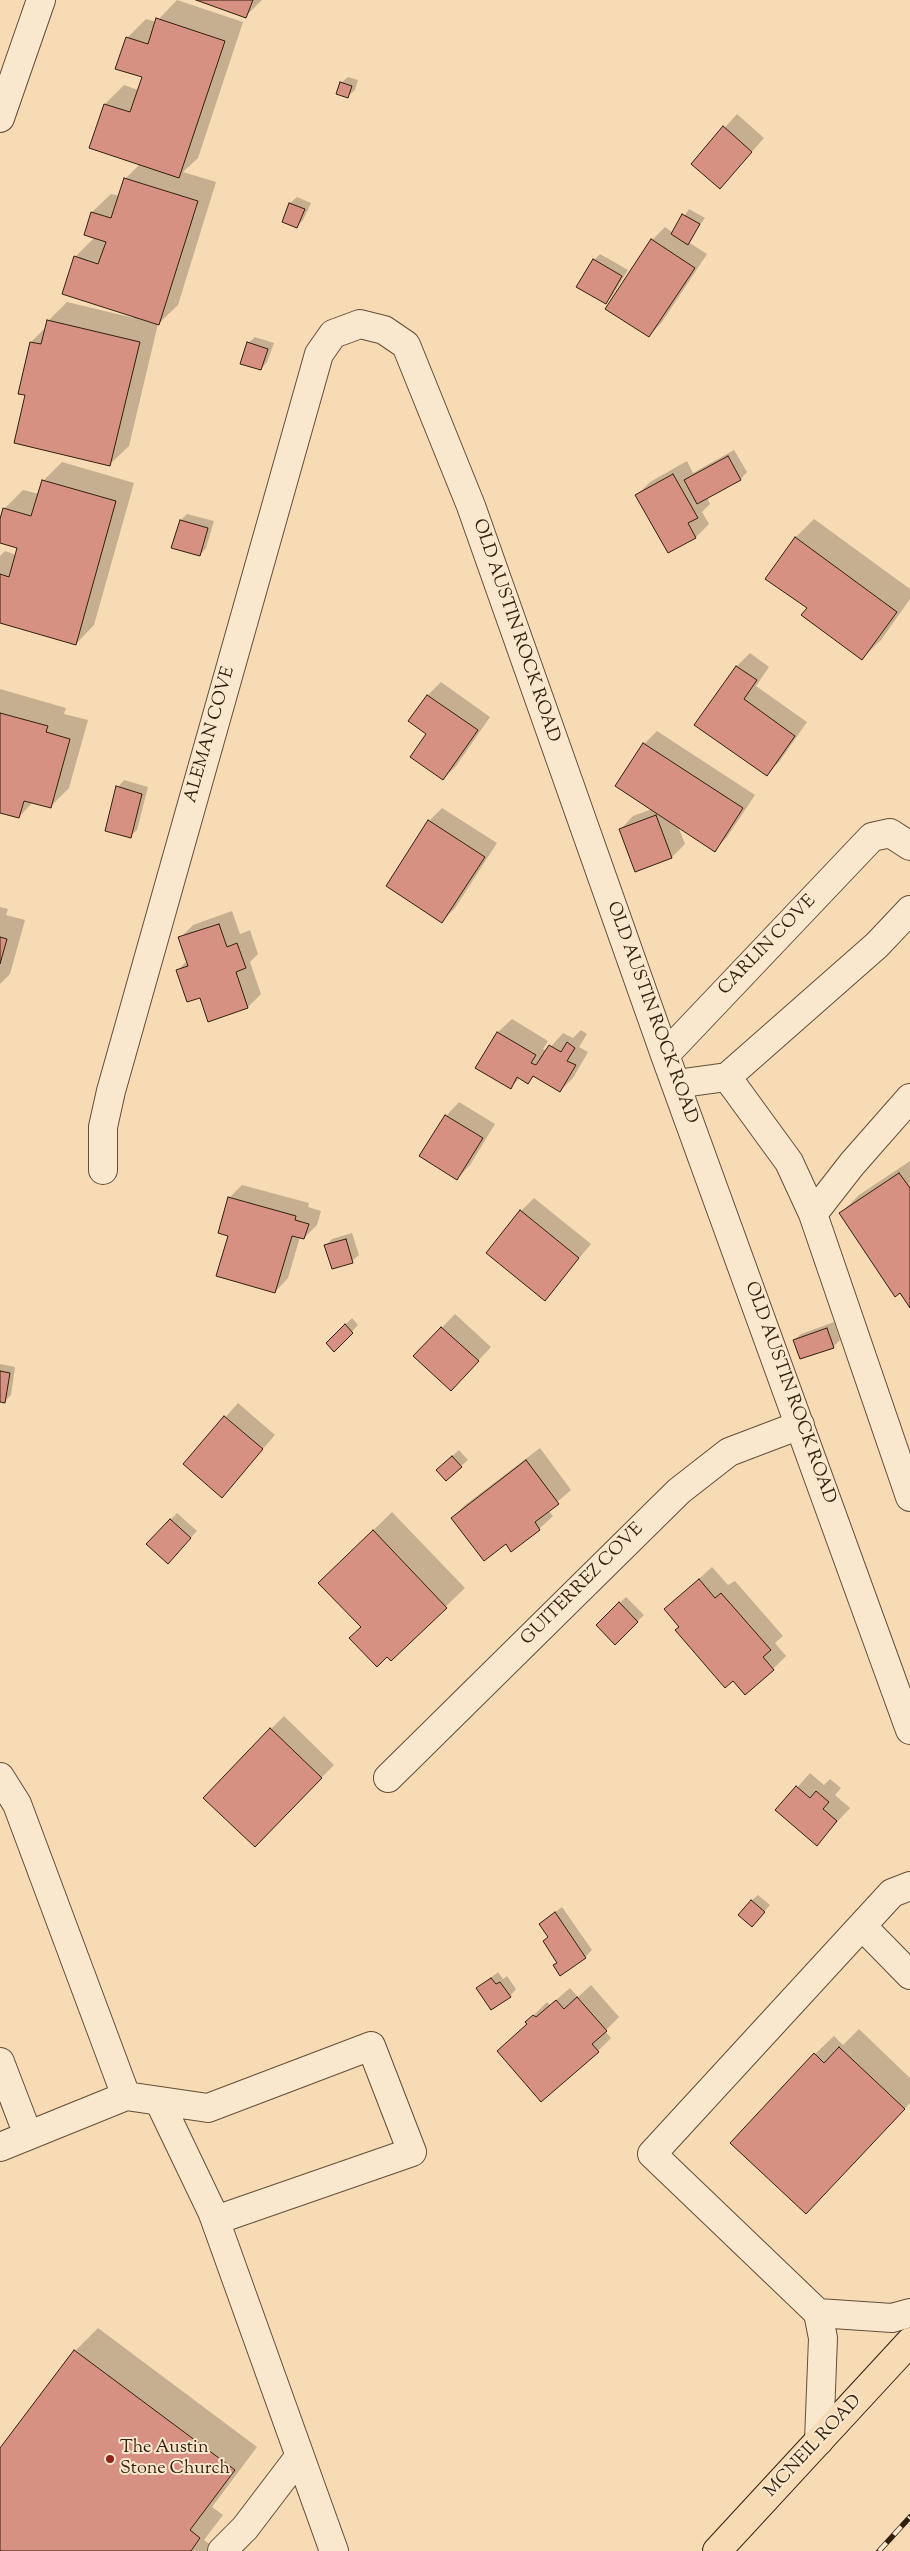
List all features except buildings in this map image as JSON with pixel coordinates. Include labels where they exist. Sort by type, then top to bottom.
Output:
[{"type":"main road","name":"MCNEIL ROAD","points":[[717,2551],[910,2342]]},
{"type":"street","points":[[0,118],[41,0]]},
{"type":"street","name":"OLD AUSTIN ROCK ROAD","points":[[360,324],[384,330],[406,345],[471,506],[665,1055],[910,1730]]},
{"type":"street","name":"ALEMAN COVE","points":[[103,1170],[103,1127],[111,1091],[319,354],[333,334],[360,324]]},
{"type":"street","name":"CARLIN COVE","points":[[665,1055],[872,837],[890,832],[910,846]]},
{"type":"street","points":[[676,1084],[727,1077],[877,945],[910,910]]},
{"type":"street","points":[[727,1077],[789,1162],[813,1214],[910,1497]]},
{"type":"street","points":[[813,1214],[852,1164],[910,1098]]},
{"type":"street","name":"GUITERREZ COVE","points":[[388,1778],[679,1491],[729,1452],[800,1425]]},
{"type":"street","points":[[0,1777],[16,1804],[126,2096]]},
{"type":"street","points":[[818,2441],[823,2338],[818,2313],[652,2154],[892,1893],[910,1886]]},
{"type":"street","points":[[862,1926],[910,1975]]},
{"type":"street","points":[[0,2146],[126,2096],[208,2108],[371,2046],[412,2152],[216,2220],[159,2101]]},
{"type":"street","points":[[0,2062],[28,2135]]},
{"type":"street","points":[[213,2214],[334,2551]]},
{"type":"street","points":[[818,2313],[892,2318],[910,2312]]},
{"type":"street","points":[[222,2551],[245,2528],[299,2457]]},
{"type":"railway","points":[[879,2551],[910,2517]]},
{"type":"place","name":"The Austin Stone Church","points":[[110,2459]]}]
